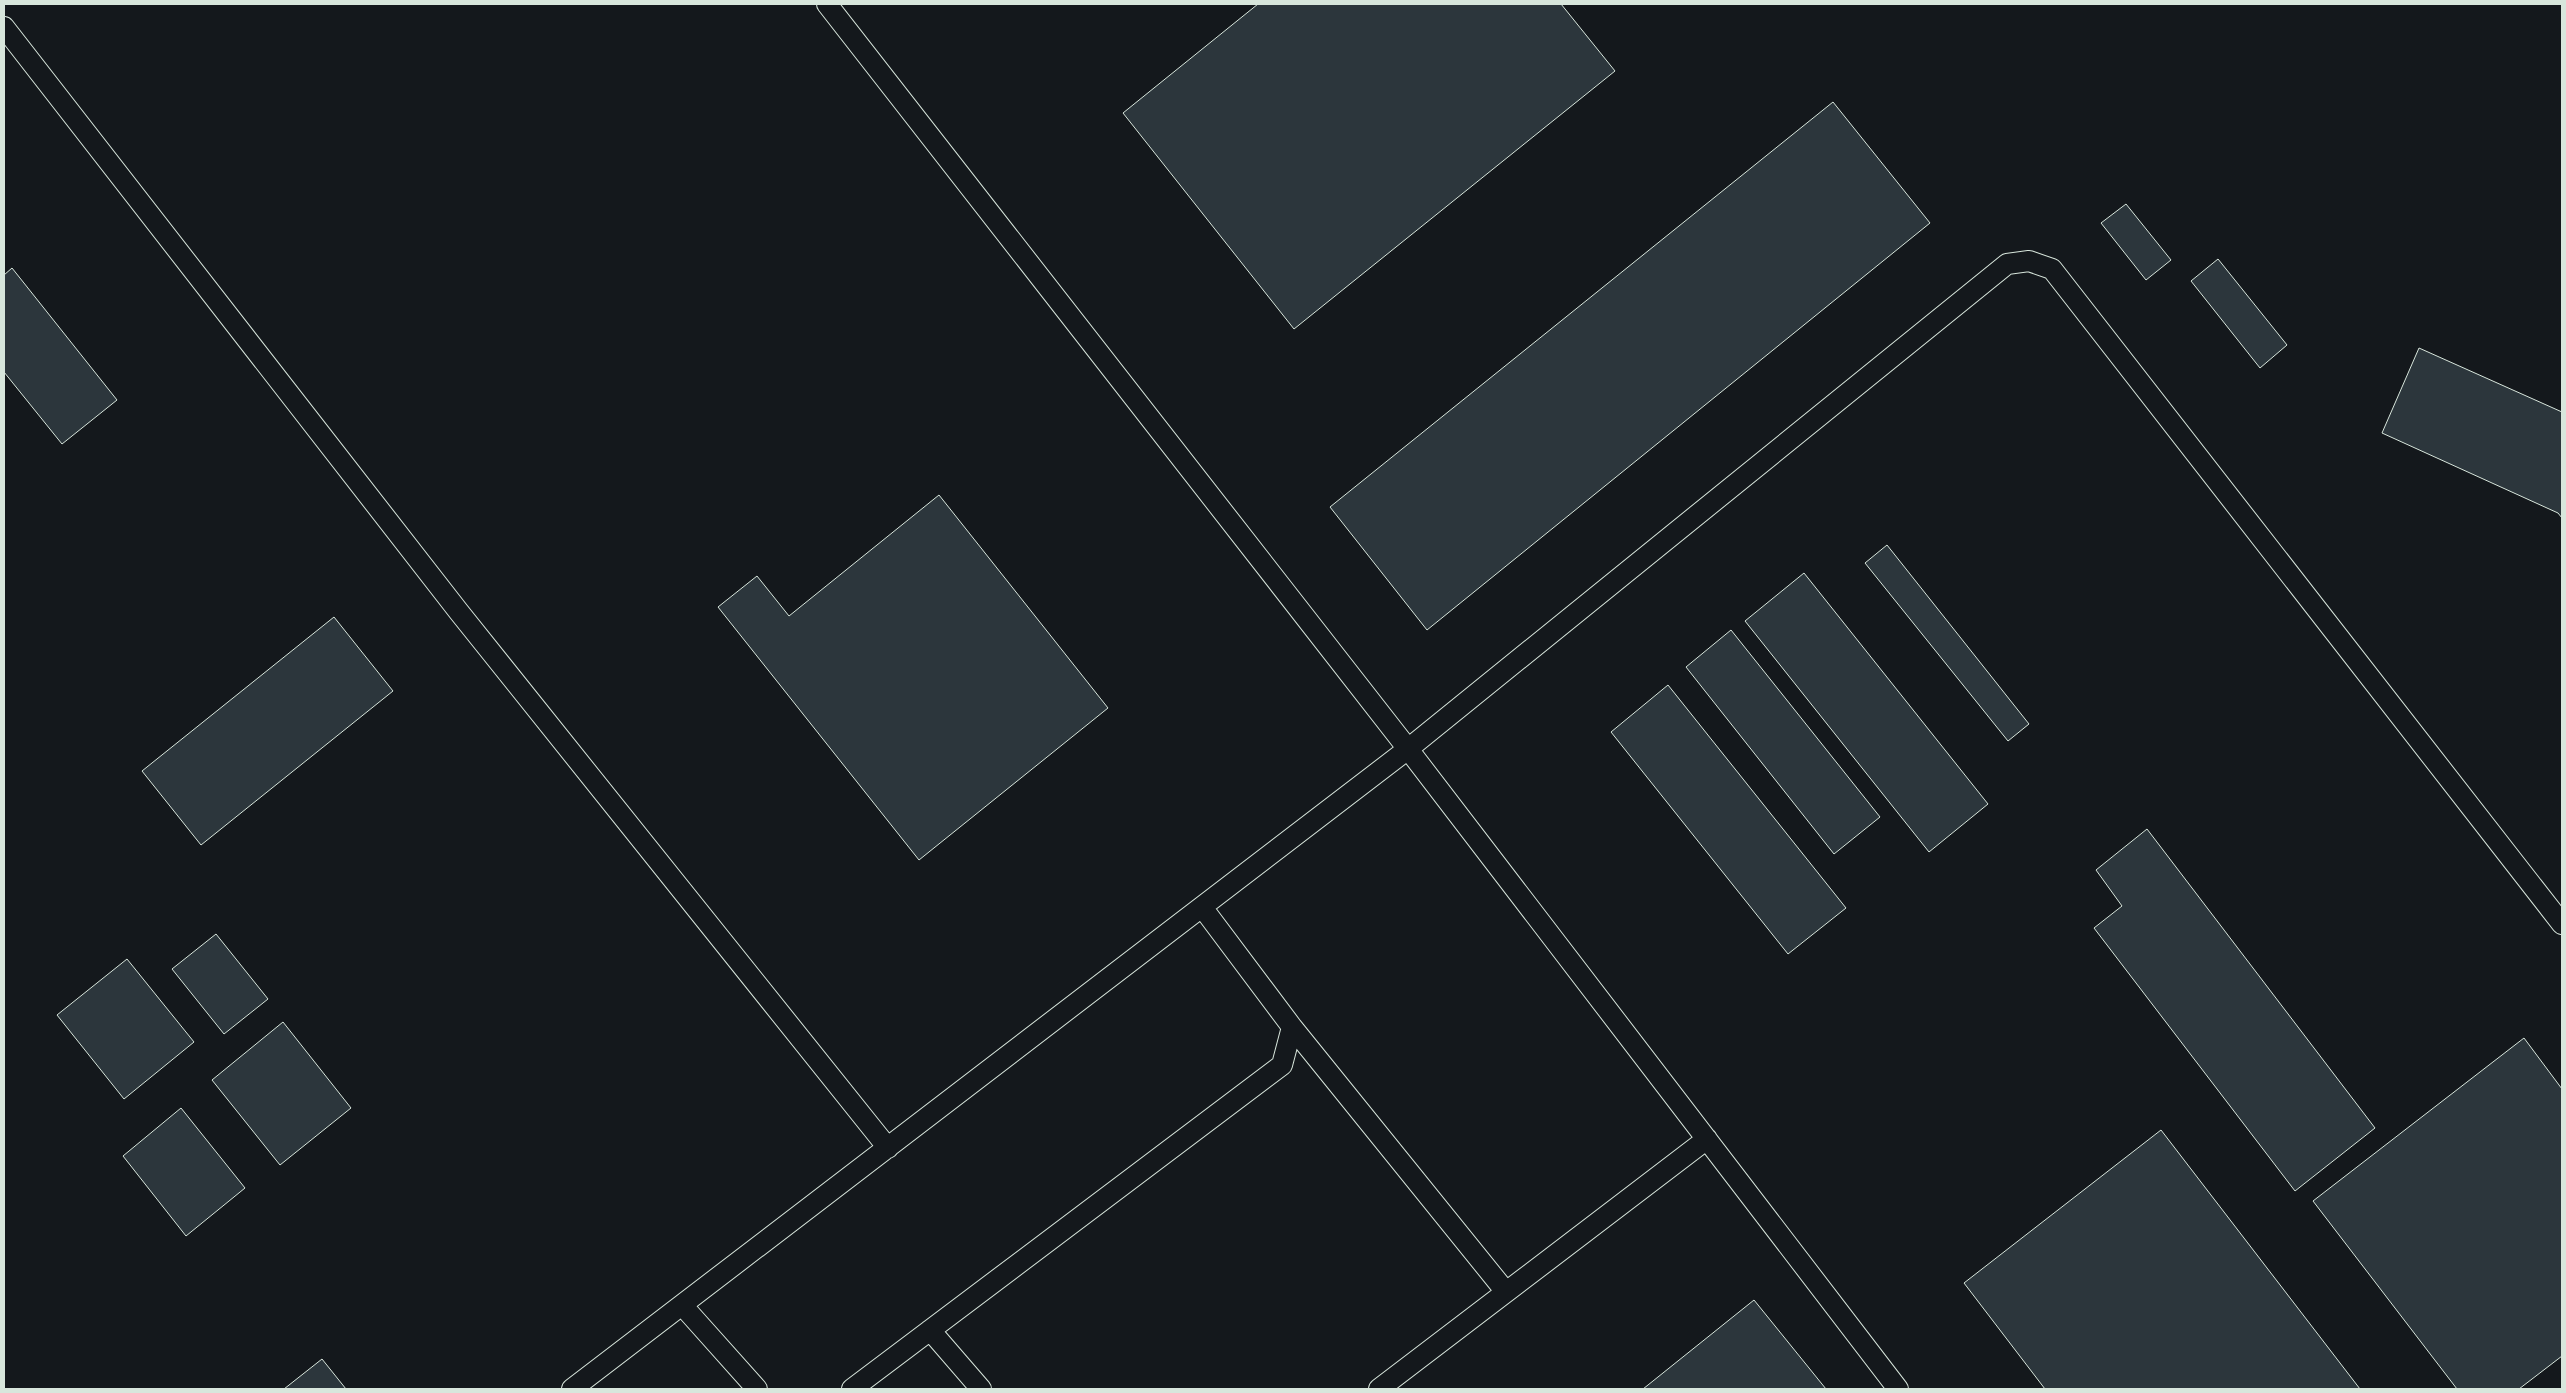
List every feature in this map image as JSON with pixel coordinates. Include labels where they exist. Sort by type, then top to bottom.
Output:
[{"type":"lane","points":[[827,4],[1408,749],[1898,1389]]},
{"type":"lane","points":[[4,27],[459,612],[888,1148]]},
{"type":"lane","points":[[572,1389],[1408,749],[2008,264],[2029,261],[2052,269],[2562,924]]},
{"type":"lane","points":[[1202,907],[1292,1027],[1506,1292]]},
{"type":"lane","points":[[852,1389],[1282,1064],[1292,1027]]},
{"type":"lane","points":[[1379,1389],[1707,1139]]},
{"type":"lane","points":[[682,1305],[757,1389]]},
{"type":"lane","points":[[930,1330],[981,1389]]},
{"type":"building","points":[[1258,4],[1561,4],[1615,71],[1294,329],[1123,113]]},
{"type":"building","points":[[1833,102],[1930,223],[1427,630],[1330,507]]},
{"type":"building","points":[[2126,204],[2171,260],[2146,280],[2101,223]]},
{"type":"building","points":[[2218,259],[2287,345],[2260,368],[2191,281]]},
{"type":"building","points":[[12,268],[117,400],[62,444],[4,372],[4,275]]},
{"type":"building","points":[[2419,348],[2562,412],[2562,518],[2558,513],[2382,433]]},
{"type":"building","points":[[939,495],[1108,708],[919,860],[718,607],[757,576],[789,616]]},
{"type":"building","points":[[1887,545],[2029,724],[2008,741],[1865,563]]},
{"type":"building","points":[[1804,573],[1988,804],[1929,852],[1745,621]]},
{"type":"building","points":[[334,617],[393,691],[201,845],[142,771]]},
{"type":"building","points":[[1731,630],[1880,817],[1834,854],[1686,667]]},
{"type":"building","points":[[1668,685],[1846,908],[1788,954],[1611,732]]},
{"type":"building","points":[[2147,829],[2375,1128],[2295,1191],[2094,928],[2122,906],[2096,870]]},
{"type":"building","points":[[216,934],[268,999],[224,1034],[172,969]]},
{"type":"building","points":[[127,959],[194,1042],[124,1099],[57,1015]]},
{"type":"building","points":[[283,1022],[351,1108],[280,1165],[212,1080]]},
{"type":"building","points":[[2524,1038],[2562,1089],[2562,1356],[2519,1389],[2457,1389],[2313,1201]]},
{"type":"building","points":[[181,1108],[245,1188],[186,1236],[123,1156]]},
{"type":"building","points":[[2161,1130],[2360,1389],[2045,1389],[1964,1283]]},
{"type":"building","points":[[1754,1300],[1826,1389],[1643,1389]]},
{"type":"building","points":[[322,1359],[346,1389],[284,1389]]}]
